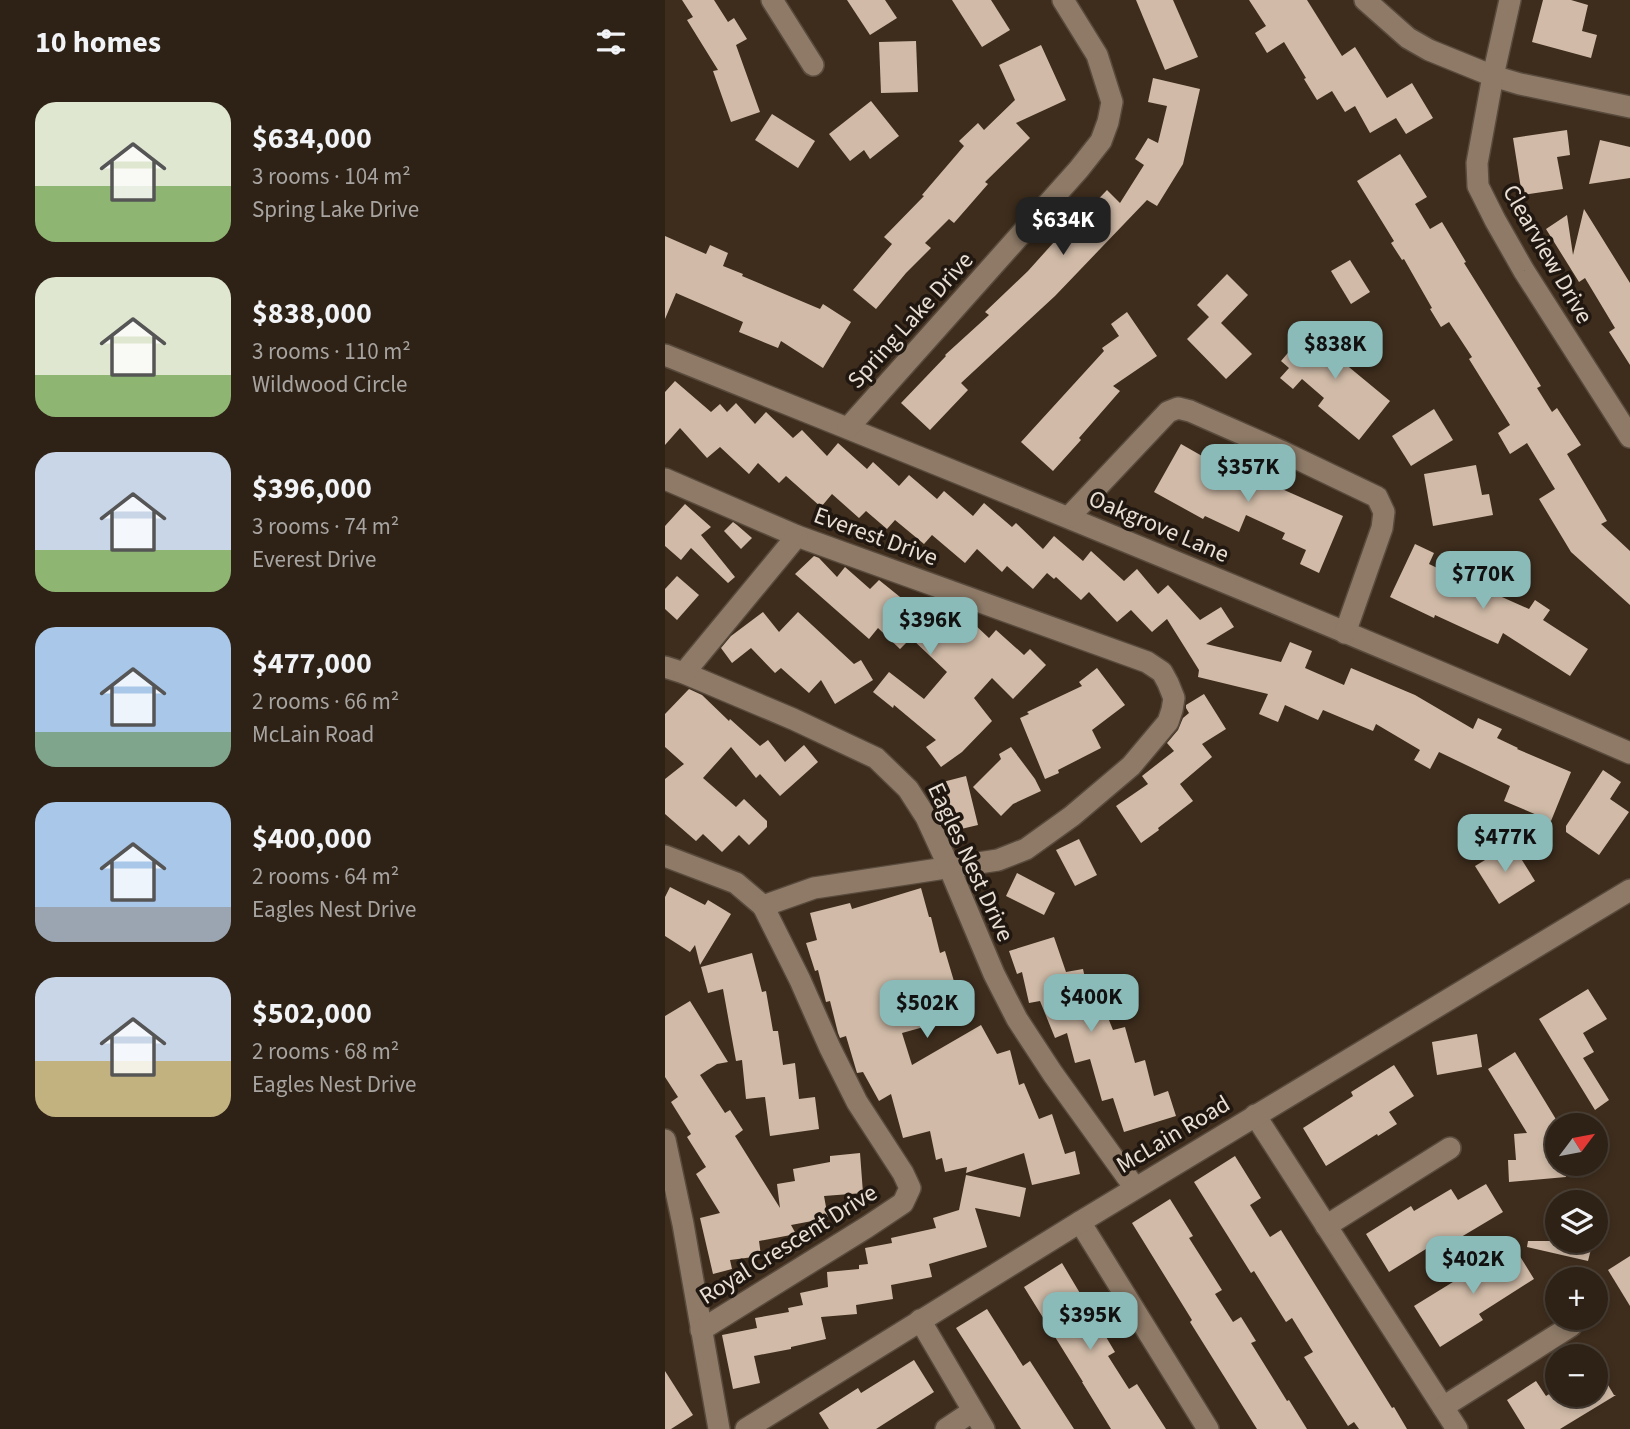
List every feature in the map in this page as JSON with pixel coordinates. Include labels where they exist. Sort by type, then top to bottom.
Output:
[{"type":"street","points":[[772,0],[813,65]]},
{"type":"street","name":"Spring Lake Drive","points":[[848,428],[1101,141],[1112,102],[1097,55],[1063,0]]},
{"type":"street","points":[[1365,0],[1408,38],[1429,50],[1493,76],[1630,107]]},
{"type":"street","name":"Clearview Drive","points":[[1510,0],[1477,163],[1478,186],[1524,271],[1630,438]]},
{"type":"street","name":"Oakgrove Lane","points":[[665,355],[1069,517],[1630,753]]},
{"type":"street","points":[[1069,517],[1168,412],[1178,408],[1190,411],[1377,497],[1384,512],[1382,528],[1346,634]]},
{"type":"street","name":"Everest Drive","points":[[665,479],[797,536],[1147,662],[1162,672],[1174,698],[1172,710],[1168,722],[1131,766],[1072,816],[1026,849],[998,860],[949,867]]},
{"type":"street","points":[[674,670],[797,536]]},
{"type":"street","name":"Eagles Nest Drive","points":[[674,670],[793,719],[876,758],[908,789],[926,817],[994,974],[1017,1019],[1135,1188]]},
{"type":"street","points":[[665,856],[736,883],[763,906],[814,888],[949,867]]},
{"type":"street","name":"McLain Road","points":[[746,1429],[1135,1188],[1630,890]]},
{"type":"street","name":"Royal Crescent Drive","points":[[701,1330],[903,1203],[910,1188],[857,1102],[763,906]]},
{"type":"street","points":[[1255,1115],[1457,1429]]},
{"type":"street","points":[[665,1140],[683,1224],[719,1429]]},
{"type":"street","points":[[1326,1226],[1450,1148]]},
{"type":"street","points":[[1080,1222],[1208,1429]]},
{"type":"street","points":[[920,1320],[985,1429]]},
{"type":"street","points":[[1443,1407],[1565,1330]]},
{"type":"street","points":[[946,1429],[973,1411]]},
{"type":"building","points":[[682,0],[714,0],[728,22],[734,18],[747,39],[736,45],[760,112],[731,122],[713,71],[718,70],[687,20],[693,17]]},
{"type":"building","points":[[847,0],[885,0],[897,18],[870,35]]},
{"type":"building","points":[[952,0],[991,0],[1010,30],[982,47]]},
{"type":"building","points":[[1136,0],[1173,0],[1198,57],[1165,70]]},
{"type":"building","points":[[1249,0],[1307,0],[1342,56],[1355,47],[1387,98],[1412,83],[1433,118],[1406,134],[1396,118],[1370,133],[1355,106],[1345,112],[1332,91],[1317,100],[1284,42],[1267,53],[1255,33],[1266,26]]},
{"type":"building","points":[[1543,0],[1571,0],[1588,5],[1582,31],[1597,35],[1591,58],[1532,42]]},
{"type":"building","points":[[916,41],[918,92],[881,93],[879,42]]},
{"type":"building","points":[[1041,45],[1066,100],[1016,123],[1030,138],[985,182],[988,184],[954,223],[949,219],[925,243],[931,248],[876,309],[853,290],[892,244],[884,237],[924,196],[922,195],[964,146],[959,141],[978,123],[984,130],[1015,100],[999,65]]},
{"type":"building","points":[[1153,78],[1200,89],[1183,164],[1157,206],[1147,200],[1055,296],[961,383],[968,390],[930,430],[901,403],[945,355],[989,315],[985,312],[1107,190],[1120,203],[1144,165],[1135,159],[1148,138],[1158,143],[1167,106],[1148,102]]},
{"type":"building","points":[[871,101],[899,136],[870,159],[864,150],[850,161],[829,134]]},
{"type":"building","points":[[772,114],[815,141],[798,168],[755,140]]},
{"type":"building","points":[[1567,130],[1570,155],[1557,157],[1563,189],[1522,195],[1513,138]]},
{"type":"building","points":[[1600,140],[1630,147],[1630,178],[1589,184]]},
{"type":"building","points":[[1400,154],[1427,197],[1415,204],[1430,229],[1442,222],[1466,262],[1464,263],[1541,386],[1537,388],[1552,412],[1557,408],[1581,445],[1567,454],[1607,521],[1601,524],[1630,551],[1630,605],[1571,552],[1539,499],[1555,489],[1527,443],[1510,454],[1498,433],[1510,425],[1469,359],[1472,357],[1449,322],[1441,327],[1404,259],[1402,260],[1391,243],[1394,241],[1357,181]]},
{"type":"building","points":[[1584,209],[1630,283],[1630,365],[1609,332],[1615,328],[1585,278],[1579,282],[1546,229],[1567,215],[1573,255]]},
{"type":"building","points":[[665,236],[706,254],[710,245],[728,253],[723,266],[820,309],[823,304],[851,322],[823,368],[781,341],[778,348],[739,332],[743,322],[676,293],[665,319]]},
{"type":"building","points":[[1350,260],[1370,292],[1351,304],[1331,271]]},
{"type":"building","points":[[1227,274],[1248,295],[1221,323],[1252,354],[1226,379],[1187,339],[1209,317],[1197,305]]},
{"type":"building","points":[[1127,312],[1157,356],[1113,386],[1120,391],[1053,471],[1021,442],[1104,351],[1102,348],[1119,336],[1111,324]]},
{"type":"building","points":[[1332,322],[1353,340],[1338,358],[1390,401],[1359,440],[1318,406],[1324,398],[1302,379],[1293,389],[1280,378],[1289,368],[1281,361],[1304,334],[1314,343]]},
{"type":"building","points":[[675,381],[711,412],[720,404],[727,412],[736,403],[755,424],[766,412],[793,438],[802,430],[827,456],[838,443],[867,469],[873,462],[899,486],[909,475],[937,499],[944,491],[973,516],[984,503],[1012,527],[1016,523],[1043,549],[1054,536],[1083,561],[1091,551],[1124,581],[1137,569],[1158,594],[1168,585],[1200,620],[1221,607],[1234,627],[1206,644],[1281,662],[1290,642],[1312,651],[1305,668],[1344,685],[1351,668],[1415,695],[1473,729],[1478,718],[1502,729],[1497,738],[1571,772],[1551,821],[1504,801],[1510,786],[1439,752],[1430,769],[1414,760],[1420,750],[1376,724],[1373,731],[1323,710],[1318,720],[1285,705],[1278,722],[1259,714],[1268,694],[1198,677],[1199,670],[1167,619],[1152,632],[1131,610],[1117,622],[1089,592],[1081,600],[1056,577],[1054,579],[1047,573],[1033,589],[1007,566],[1002,572],[977,549],[965,563],[932,535],[924,544],[895,520],[887,529],[866,511],[859,518],[832,494],[821,507],[786,476],[779,483],[758,463],[749,474],[720,447],[707,458],[680,428],[665,445],[665,392]]},
{"type":"building","points":[[1434,409],[1453,440],[1411,466],[1392,436]]},
{"type":"building","points":[[1181,444],[1239,477],[1241,471],[1343,516],[1319,573],[1300,564],[1306,550],[1282,539],[1285,533],[1246,515],[1239,532],[1205,516],[1203,519],[1154,492]]},
{"type":"building","points":[[1476,465],[1482,495],[1489,494],[1493,515],[1433,526],[1424,474]]},
{"type":"building","points":[[685,504],[711,527],[701,535],[735,577],[728,583],[691,548],[681,560],[665,546],[665,526]]},
{"type":"building","points":[[733,522],[752,538],[741,549],[724,531]]},
{"type":"building","points":[[1415,544],[1434,553],[1429,564],[1464,581],[1469,570],[1489,579],[1484,589],[1529,609],[1535,600],[1550,610],[1543,620],[1588,649],[1570,676],[1503,633],[1498,644],[1390,597]]},
{"type":"building","points":[[814,556],[837,577],[845,567],[870,589],[879,580],[910,605],[918,597],[946,624],[959,610],[989,638],[996,630],[1024,655],[1030,649],[1046,665],[1013,699],[992,678],[974,698],[992,721],[962,752],[941,767],[926,747],[936,740],[894,705],[893,708],[873,692],[889,672],[924,699],[947,672],[911,638],[900,649],[878,628],[869,639],[795,574]]},
{"type":"building","points":[[677,576],[699,595],[677,620],[665,609],[665,589]]},
{"type":"building","points":[[763,612],[779,632],[798,612],[854,664],[861,660],[873,680],[835,704],[821,680],[809,693],[781,668],[775,673],[751,648],[732,663],[721,648],[731,636]]},
{"type":"building","points":[[1097,668],[1125,705],[1092,730],[1101,748],[1045,779],[1020,718],[1029,714],[1027,712],[1082,686],[1079,682]]},
{"type":"building","points":[[689,689],[702,695],[760,746],[768,740],[785,762],[804,745],[818,762],[780,796],[760,774],[756,778],[731,747],[703,778],[736,807],[744,799],[767,821],[767,827],[749,845],[739,835],[722,852],[703,834],[696,841],[665,814],[665,779],[684,764],[665,747],[665,714]]},
{"type":"building","points":[[1204,694],[1226,729],[1202,744],[1212,757],[1180,784],[1193,801],[1141,843],[1116,806],[1148,784],[1142,776],[1174,751],[1167,743],[1189,713],[1186,705]]},
{"type":"building","points":[[1011,747],[1041,791],[1013,804],[1001,816],[973,787],[1001,759],[999,754]]},
{"type":"building","points":[[1603,770],[1621,782],[1610,799],[1629,812],[1599,855],[1566,832],[1566,826]]},
{"type":"building","points":[[966,776],[978,825],[961,829],[956,812],[946,814],[939,783]]},
{"type":"building","points":[[1079,839],[1097,875],[1075,886],[1056,850]]},
{"type":"building","points":[[1512,844],[1535,881],[1499,904],[1475,866]]},
{"type":"building","points":[[1017,873],[1055,893],[1044,915],[1006,896]]},
{"type":"building","points":[[670,887],[705,905],[708,900],[731,914],[700,965],[695,945],[690,952],[665,936],[665,897]]},
{"type":"building","points":[[921,888],[940,953],[945,951],[967,1015],[902,1033],[912,1065],[981,1025],[997,1054],[1010,1050],[1019,1085],[1024,1083],[1039,1119],[1052,1114],[1065,1154],[1075,1151],[1080,1174],[1032,1185],[1024,1153],[966,1173],[967,1167],[945,1172],[942,1158],[936,1160],[930,1131],[903,1138],[891,1094],[879,1101],[863,1072],[857,1073],[846,1036],[840,1038],[830,1001],[826,1002],[818,970],[815,971],[806,943],[817,940],[810,913],[850,903],[852,909]]},
{"type":"building","points":[[1054,937],[1066,972],[1083,969],[1089,997],[1098,993],[1113,1030],[1125,1027],[1135,1063],[1145,1060],[1154,1096],[1168,1091],[1176,1116],[1124,1132],[1113,1098],[1102,1101],[1090,1059],[1075,1063],[1067,1033],[1055,1038],[1040,1001],[1029,1003],[1022,972],[1017,974],[1009,951]]},
{"type":"building","points":[[752,953],[762,992],[766,991],[773,1031],[778,1031],[783,1065],[795,1063],[799,1099],[815,1097],[819,1129],[770,1136],[765,1097],[746,1099],[742,1060],[736,1061],[723,989],[708,993],[701,967]]},
{"type":"building","points":[[1588,989],[1607,1019],[1583,1033],[1594,1052],[1583,1058],[1609,1100],[1595,1110],[1539,1019]]},
{"type":"building","points":[[690,1001],[728,1062],[717,1064],[700,1075],[725,1113],[730,1110],[743,1130],[735,1136],[780,1208],[777,1184],[795,1181],[793,1169],[830,1162],[830,1156],[860,1153],[863,1193],[824,1196],[828,1218],[791,1225],[796,1234],[759,1241],[761,1256],[730,1260],[732,1269],[713,1274],[700,1218],[720,1213],[696,1174],[706,1167],[687,1137],[691,1134],[671,1102],[678,1097],[665,1077],[665,1016]]},
{"type":"building","points":[[1477,1034],[1482,1067],[1437,1075],[1432,1042]]},
{"type":"building","points":[[1515,1052],[1552,1113],[1545,1113],[1545,1176],[1566,1177],[1509,1182],[1508,1160],[1516,1160],[1514,1134],[1527,1133],[1488,1069]]},
{"type":"building","points":[[1394,1065],[1414,1096],[1389,1112],[1397,1124],[1326,1166],[1303,1128],[1353,1096],[1351,1092]]},
{"type":"building","points":[[1235,1156],[1261,1198],[1250,1205],[1270,1237],[1281,1230],[1407,1429],[1359,1429],[1354,1422],[1348,1426],[1304,1357],[1313,1352],[1292,1318],[1286,1322],[1254,1271],[1251,1273],[1194,1182]]},
{"type":"building","points":[[966,1175],[1026,1188],[1020,1217],[975,1208],[987,1247],[929,1264],[932,1277],[891,1285],[893,1299],[856,1305],[857,1314],[821,1317],[826,1339],[754,1356],[760,1383],[733,1389],[722,1335],[757,1328],[755,1318],[789,1312],[788,1308],[803,1305],[800,1293],[828,1287],[827,1272],[859,1269],[859,1265],[868,1264],[865,1248],[892,1243],[891,1238],[936,1228],[933,1218],[959,1210]]},
{"type":"building","points":[[1486,1184],[1503,1212],[1446,1246],[1442,1239],[1389,1272],[1366,1234],[1411,1206],[1414,1211],[1451,1189],[1458,1200]]},
{"type":"building","points":[[1170,1199],[1193,1236],[1189,1238],[1222,1290],[1215,1294],[1233,1322],[1241,1317],[1256,1341],[1251,1343],[1307,1429],[1257,1429],[1190,1322],[1192,1320],[1132,1223]]},
{"type":"building","points":[[1528,1241],[1545,1241],[1545,1251],[1527,1247]]},
{"type":"building","points":[[1513,1245],[1534,1279],[1479,1314],[1483,1320],[1440,1347],[1414,1306]]},
{"type":"building","points":[[1553,1253],[1590,1253],[1588,1261]]},
{"type":"building","points":[[1630,1256],[1630,1306],[1608,1270]]},
{"type":"building","points":[[1062,1263],[1115,1352],[1108,1356],[1129,1389],[1137,1384],[1166,1429],[1111,1429],[1024,1287]]},
{"type":"building","points":[[987,1309],[1023,1366],[1030,1361],[1074,1429],[1021,1429],[956,1328]]},
{"type":"building","points":[[914,1360],[934,1392],[876,1429],[829,1429],[819,1413],[858,1388],[861,1393]]},
{"type":"building","points":[[665,1371],[693,1415],[671,1429],[665,1429]]},
{"type":"building","points":[[1536,1381],[1545,1394],[1545,1407],[1596,1407],[1560,1429],[1525,1429],[1507,1400]]},
{"type":"building","points":[[1608,1385],[1614,1395],[1608,1400]]}]
